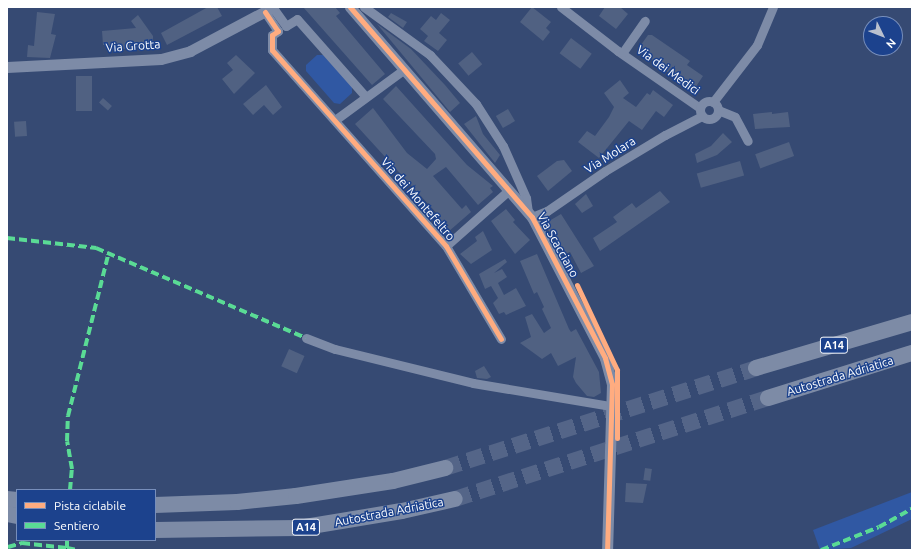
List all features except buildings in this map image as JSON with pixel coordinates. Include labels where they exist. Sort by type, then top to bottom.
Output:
[{"type":"highway","name":"A14","points":[[756,368],[912,322]]},
{"type":"highway","name":"Autostrada Adriatica","points":[[768,398],[912,353]]},
{"type":"highway","points":[[156,505],[237,502],[296,496],[393,481],[444,468]]},
{"type":"highway","name":"Autostrada Adriatica","points":[[156,530],[299,528],[454,499]]},
{"type":"street","name":"Via Scacciano","points":[[350,7],[530,215],[610,371],[611,406],[607,550]]},
{"type":"street","points":[[364,7],[430,55],[476,104],[503,146],[526,198],[530,215]]},
{"type":"street","name":"Via dei Medici","points":[[562,7],[618,51],[623,52],[701,112]]},
{"type":"street","name":"Via Molara","points":[[530,215],[547,211],[625,159],[701,112],[705,102],[713,102],[757,45],[773,7]]},
{"type":"street","points":[[270,9],[286,26],[296,20],[366,97]]},
{"type":"street","name":"Via Grotta","points":[[7,67],[160,59],[190,51],[270,9]]},
{"type":"street","name":"Via dei Montefeltro","points":[[270,9],[278,31],[272,35],[272,50],[446,246],[501,339]]},
{"type":"street","name":"Via dei Medici","points":[[623,52],[645,21]]},
{"type":"street","points":[[335,120],[403,70]]},
{"type":"street","points":[[713,102],[718,110],[734,117],[748,141]]},
{"type":"street","name":"Via Molara","points":[[701,112],[713,118],[718,110]]},
{"type":"street","name":"Via dei Montefeltro","points":[[446,246],[509,190]]},
{"type":"street","points":[[306,338],[335,349],[473,383],[611,406]]},
{"type":"shaded area","points":[[317,55],[323,55],[352,86],[352,93],[340,104],[334,103],[306,71],[306,65]]},
{"type":"shaded area","points":[[912,492],[912,519],[851,548],[820,550],[813,530]]},
{"type":"tunnel","points":[[445,468],[756,368]]},
{"type":"tunnel","points":[[455,499],[768,398]]},
{"type":"marked path","points":[[7,238],[96,248],[306,338]]},
{"type":"marked path","points":[[70,489],[72,469],[67,441],[68,416],[109,252]]},
{"type":"marked path","points":[[821,550],[879,527],[912,509]]},
{"type":"marked path","points":[[67,541],[67,548],[77,550]]},
{"type":"marked path","points":[[8,547],[22,543],[67,548]]},
{"type":"cycle path","points":[[350,7],[532,217],[605,358],[612,384],[607,550]]},
{"type":"cycle path","points":[[265,12],[278,31],[272,35],[272,50],[446,246],[501,339]]},
{"type":"cycle path","points":[[577,285],[617,370],[617,438]]}]
